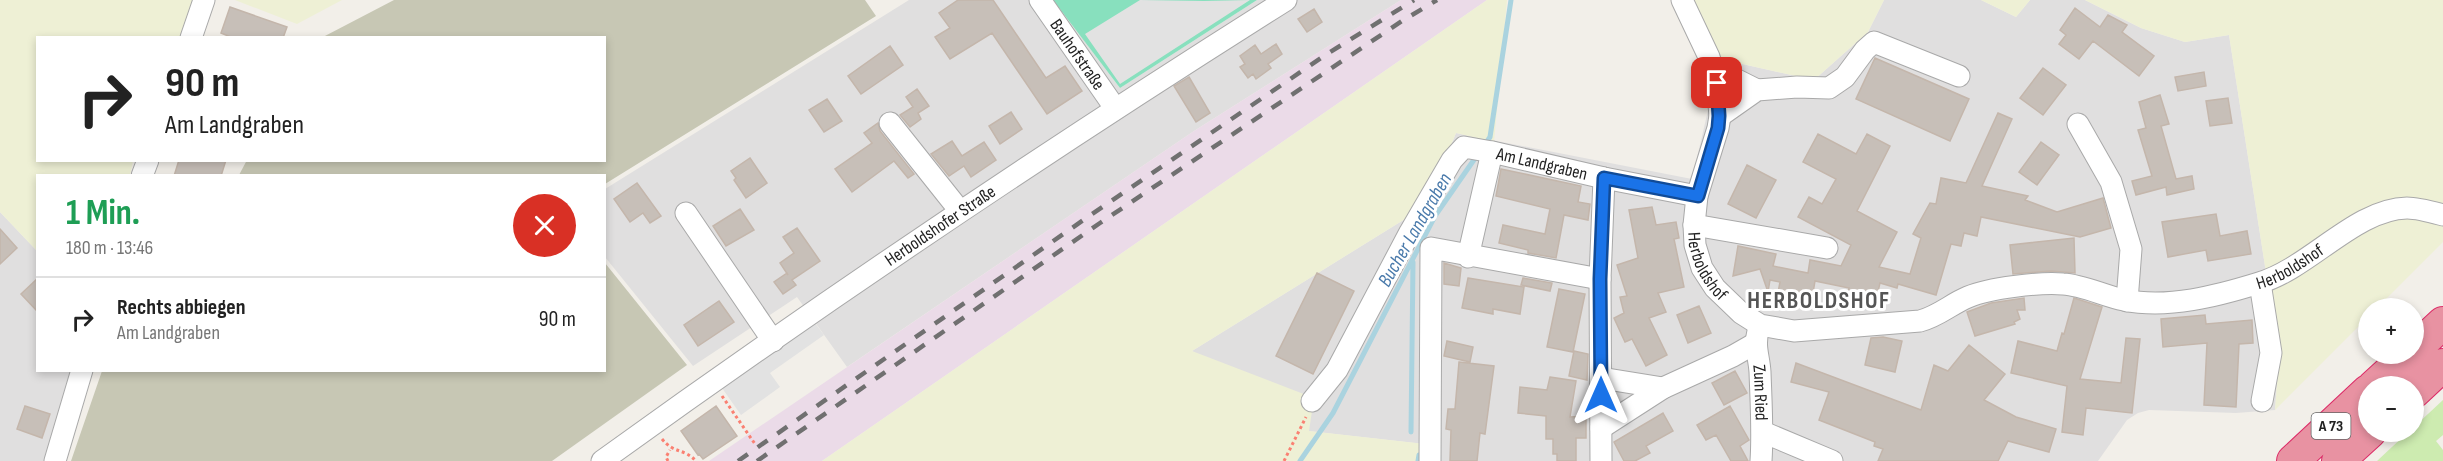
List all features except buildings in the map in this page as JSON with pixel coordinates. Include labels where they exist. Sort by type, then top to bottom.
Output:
[{"type":"highway","points":[[2424,341],[2443,323]]},
{"type":"highway","points":[[2385,376],[2398,364]]},
{"type":"highway","points":[[2424,383],[2443,365]]},
{"type":"highway","name":"A 73","points":[[2293,461],[2358,400]]},
{"type":"highway","name":"A 73","points":[[2338,461],[2359,442]]},
{"type":"street","points":[[192,36],[204,0]]},
{"type":"street","name":"Bauhofstraße","points":[[1040,0],[1115,108]]},
{"type":"street","name":"Herboldshofer Straße","points":[[602,461],[960,211],[1115,108],[1286,0]]},
{"type":"street","name":"Herboldshof","points":[[1682,0],[1713,68],[1719,116],[1698,196],[1694,225],[1695,245],[1702,268],[1715,288],[1741,313],[1757,334],[1920,321],[1935,317],[1968,297],[2005,288],[2063,284],[2127,301],[2178,302],[2260,283],[2293,269],[2365,219],[2389,211],[2408,208],[2443,215]]},
{"type":"street","points":[[1719,116],[1757,90],[1797,87],[1829,88],[1845,77],[1865,50],[1874,42],[1959,76]]},
{"type":"street","points":[[1713,68],[1757,90]]},
{"type":"street","points":[[890,123],[960,211]]},
{"type":"street","points":[[2078,124],[2111,182],[2131,249],[2127,301]]},
{"type":"street","points":[[1312,401],[1337,370],[1410,232],[1452,160],[1464,147],[1492,152]]},
{"type":"street","name":"Am Landgraben","points":[[1468,256],[1492,152],[1604,178],[1698,196]]},
{"type":"street","points":[[1601,461],[1600,279],[1604,178]]},
{"type":"street","points":[[686,213],[773,341]]},
{"type":"street","points":[[1694,225],[1827,248]]},
{"type":"street","points":[[1430,461],[1431,248],[1600,279]]},
{"type":"street","points":[[2260,283],[2271,353],[2262,400]]},
{"type":"street","points":[[1601,428],[1663,388],[1733,356],[1757,334]]},
{"type":"street","name":"Zum Ried","points":[[1757,334],[1763,432],[1761,461]]},
{"type":"street","points":[[55,461],[81,372]]},
{"type":"street","points":[[1601,378],[1663,388]]},
{"type":"street","points":[[1763,432],[1832,461]]},
{"type":"path","points":[[713,382],[755,444]]},
{"type":"path","points":[[1284,461],[1312,401]]},
{"type":"path","points":[[652,425],[670,449],[689,454],[696,461]]},
{"type":"path","points":[[668,461],[666,458],[670,449]]},
{"type":"shaded area","points":[[0,0],[196,0],[180,36],[36,36],[36,162],[133,162],[130,174],[36,174],[36,250],[0,212]]},
{"type":"shaded area","points":[[235,0],[342,0],[297,24]]},
{"type":"shaded area","points":[[394,0],[865,0],[876,16],[606,183],[606,174],[240,174],[246,162],[606,162],[606,36],[325,36]]},
{"type":"shaded area","points":[[909,0],[1053,0],[1120,88],[1257,0],[1401,0],[1194,131],[847,367],[797,297],[693,366],[606,258],[606,188]]},
{"type":"shaded area","points":[[1140,0],[1250,0],[1120,84],[1085,34]]},
{"type":"shaded area","points":[[1401,0],[1487,0],[822,461],[709,461],[1194,131]]},
{"type":"shaded area","points":[[1487,0],[1507,0],[1494,142],[1456,133],[1426,206],[1192,351],[1314,398],[1309,431],[1425,444],[1423,461],[822,461]]},
{"type":"shaded area","points":[[1690,0],[1884,0],[1868,32],[1814,80],[1720,59]]},
{"type":"shaded area","points":[[1884,0],[1981,0],[2016,17],[2030,0],[2085,0],[2141,28],[2185,42],[2229,35],[2279,356],[2275,410],[2236,413],[2149,410],[2138,413],[2127,420],[2098,461],[1423,461],[1424,444],[1308,431],[1192,351],[1426,206],[1456,133],[1692,179],[1720,59],[1814,80],[1868,32]]},
{"type":"shaded area","points":[[1981,0],[2030,0],[2016,17]]},
{"type":"shaded area","points":[[2085,0],[2443,0],[2443,242],[2387,298],[2358,298],[2358,327],[2275,410],[2279,356],[2229,35],[2185,42],[2141,28]]},
{"type":"shaded area","points":[[0,212],[36,250],[36,372],[81,372],[56,461],[0,461]]},
{"type":"shaded area","points":[[606,264],[687,365],[552,461],[71,461],[102,372],[606,372]]},
{"type":"shaded area","points":[[815,323],[824,335],[770,373],[780,387],[741,415],[722,388]]},
{"type":"green space","points":[[1053,0],[1257,0],[1120,88]]},
{"type":"green space","points":[[2443,400],[2443,435],[2436,441],[2443,450],[2443,461],[2377,461],[2397,442],[2424,442],[2424,418]]},
{"type":"waterway","name":"Bucher Landgraben","points":[[1484,146],[1490,137],[1511,0]]},
{"type":"waterway","name":"Bucher Landgraben","points":[[1300,461],[1333,413],[1435,216],[1478,154]]},
{"type":"waterway","points":[[1411,432],[1413,262]]},
{"type":"waterway","points":[[1418,461],[1419,455]]},
{"type":"railway","points":[[738,461],[1092,214],[1327,54],[1414,0]]},
{"type":"railway","points":[[757,461],[1100,223],[1402,21],[1437,0]]},
{"type":"district","name":"HERBOLDSHOF","points":[[1819,300]]},
{"type":"route","points":[[1601,395],[1600,279],[1604,178],[1698,196],[1718,128],[1717,83]]}]
